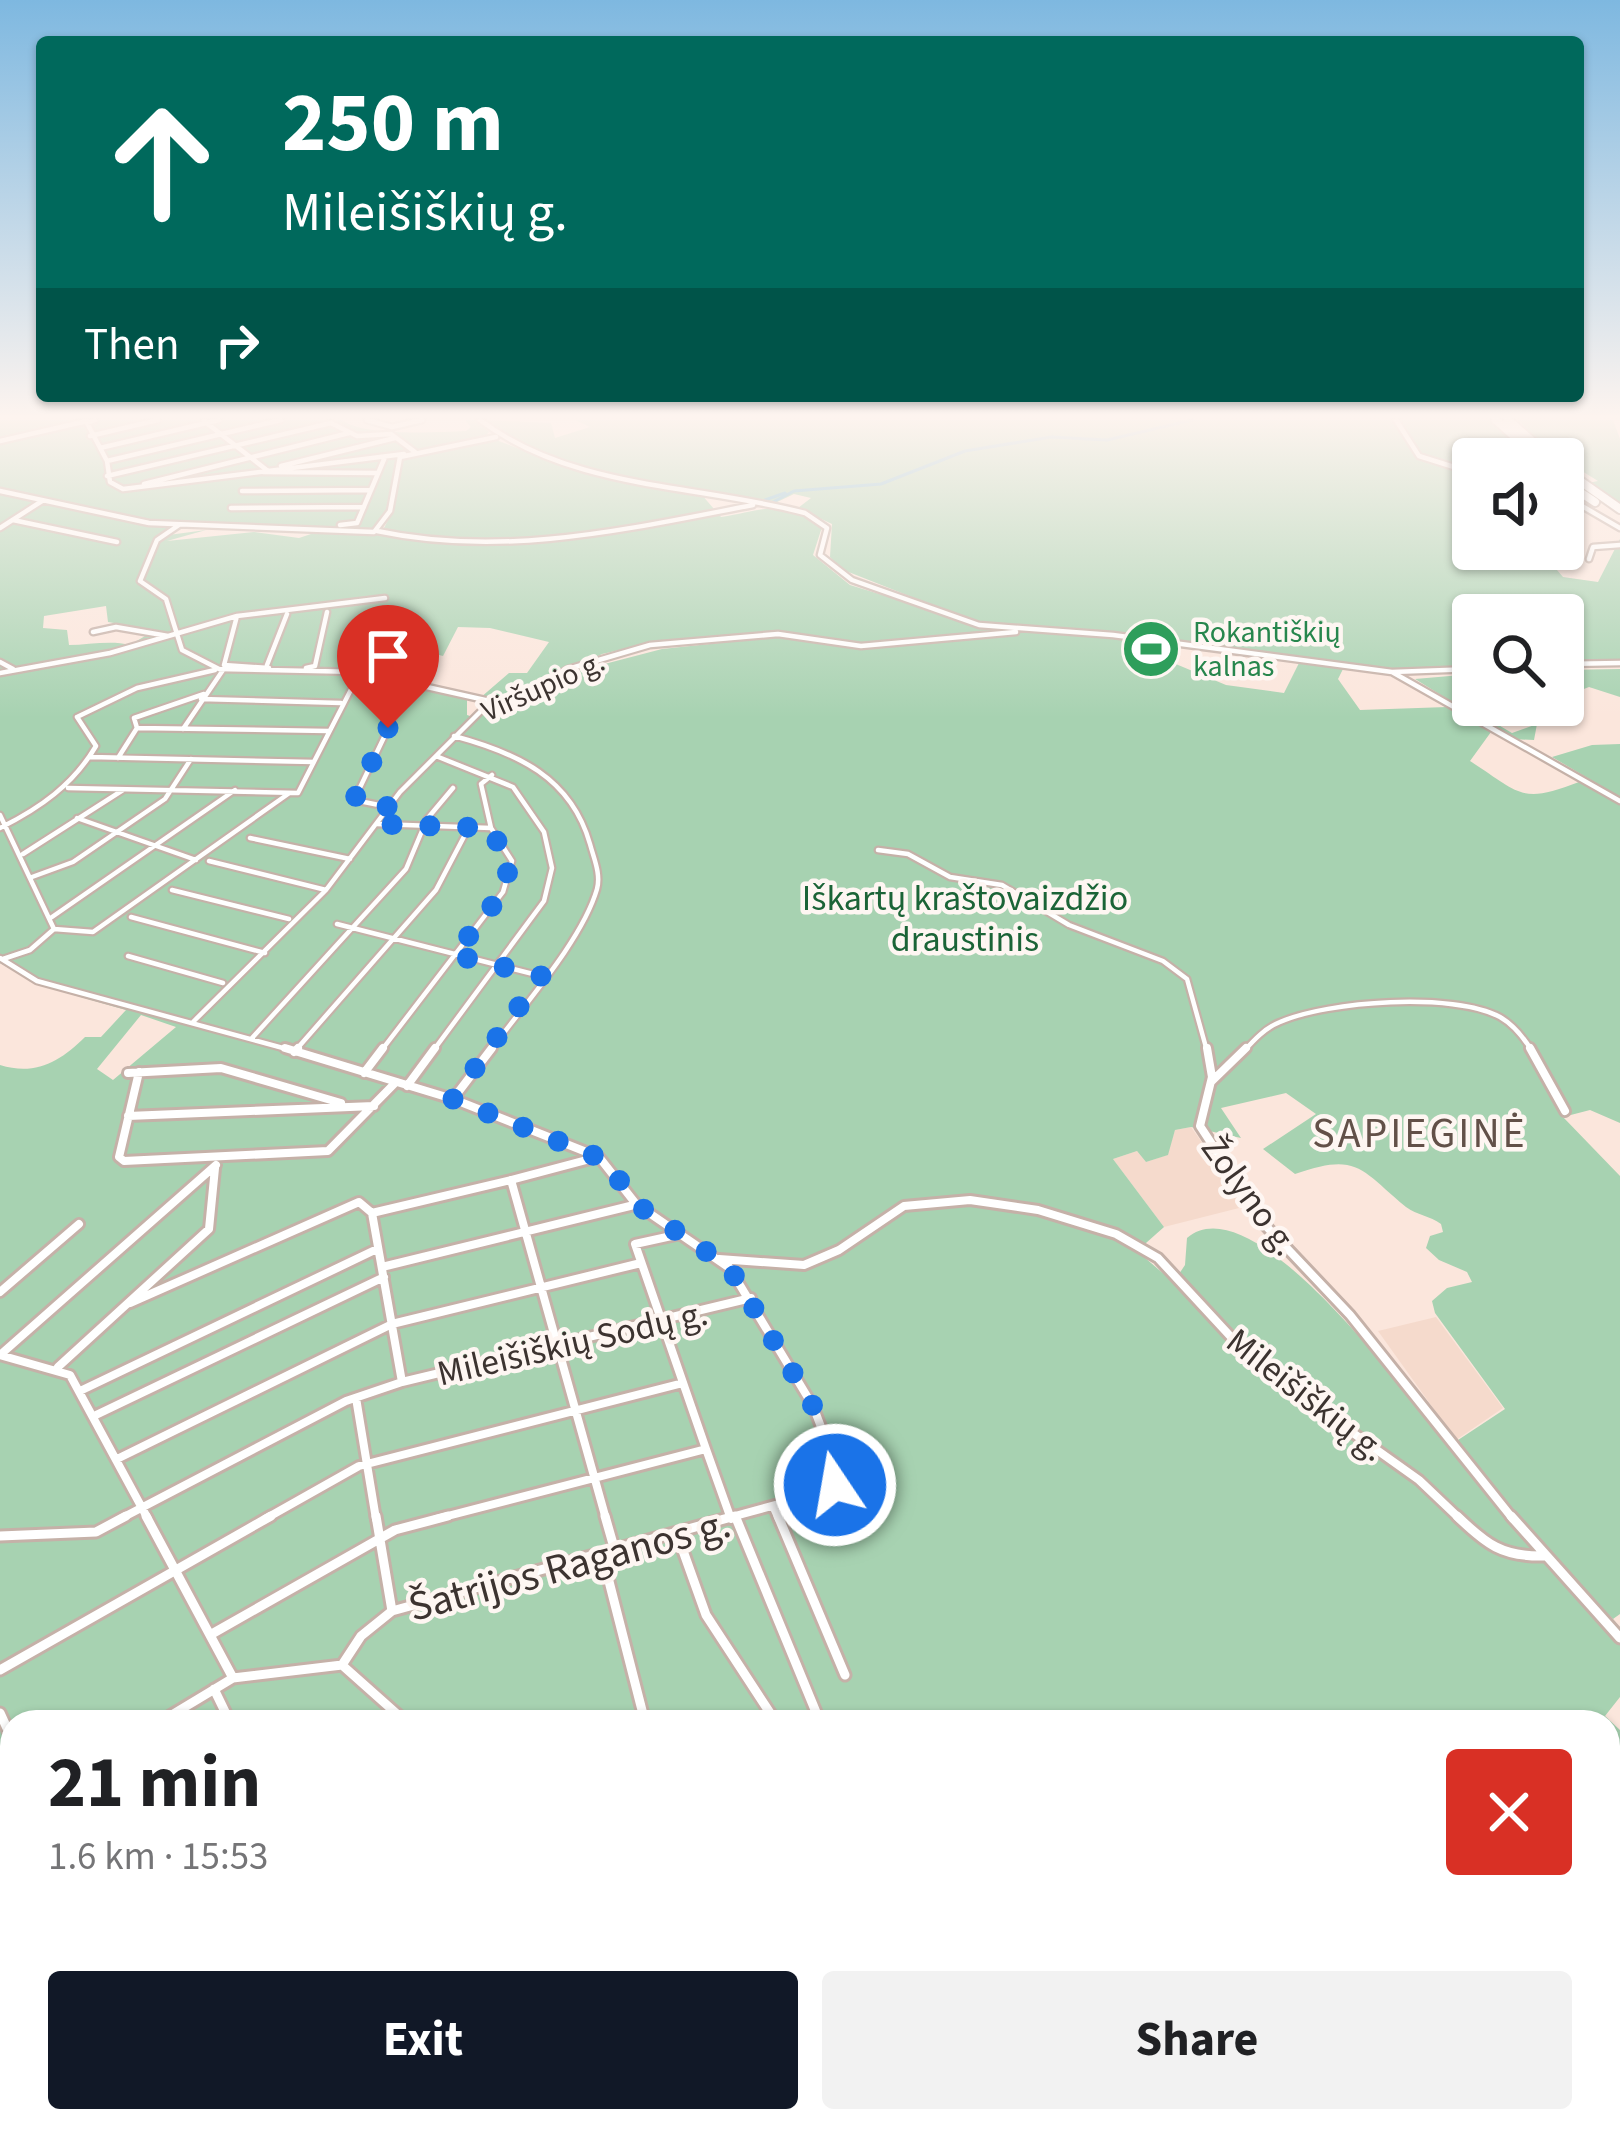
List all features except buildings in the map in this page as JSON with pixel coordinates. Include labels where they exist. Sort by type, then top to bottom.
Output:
[{"type":"street","points":[[148,519],[507,542],[663,519]]},
{"type":"street","points":[[223,525],[353,525],[356,519]]},
{"type":"street","points":[[377,532],[385,519]]},
{"type":"street","points":[[817,519],[827,532],[822,560],[852,580],[969,623],[1113,635],[1392,672],[1620,801]]},
{"type":"street","points":[[0,528],[13,520],[117,542]]},
{"type":"street","points":[[179,525],[157,540],[140,581],[166,599],[171,635],[186,654],[221,669]]},
{"type":"street","points":[[1589,559],[1592,548],[1620,545]]},
{"type":"street","points":[[267,664],[283,615],[386,598]]},
{"type":"street","points":[[0,673],[92,657],[237,616],[327,610]]},
{"type":"street","points":[[2,827],[68,788],[90,757],[95,744],[77,717],[167,678],[267,664],[315,666],[327,610]]},
{"type":"street","points":[[237,616],[224,664],[360,672],[497,704]]},
{"type":"street","points":[[93,632],[116,627],[171,635]]},
{"type":"street","name":"Viršupio g.","points":[[194,1022],[326,890],[389,807],[474,715],[568,669],[650,645],[778,634],[861,646],[1025,631]]},
{"type":"street","points":[[0,662],[13,669]]},
{"type":"street","points":[[1584,664],[1620,663]]},
{"type":"street","points":[[183,729],[221,669]]},
{"type":"street","points":[[0,959],[31,950],[54,929],[93,932],[294,792],[360,672]]},
{"type":"street","points":[[1408,677],[1452,672]]},
{"type":"street","points":[[389,807],[354,800],[409,684]]},
{"type":"street","points":[[137,728],[132,719],[143,713],[202,696],[343,703]]},
{"type":"street","points":[[137,728],[328,731]]},
{"type":"street","points":[[118,758],[137,728]]},
{"type":"street","points":[[453,1099],[598,887],[586,825],[570,793],[526,759],[454,736]]},
{"type":"street","points":[[407,1086],[544,901],[553,869],[531,806],[492,775],[434,756]]},
{"type":"street","points":[[90,757],[314,762]]},
{"type":"street","points":[[32,877],[73,862],[175,789],[191,759]]},
{"type":"street","points":[[364,1073],[507,884],[511,858],[501,850],[491,828],[481,784],[492,775]]},
{"type":"street","points":[[68,788],[294,792]]},
{"type":"street","points":[[22,854],[126,788]]},
{"type":"street","points":[[252,1038],[406,869],[425,825],[453,788]]},
{"type":"street","points":[[52,917],[235,790]]},
{"type":"street","points":[[0,815],[54,929]]},
{"type":"street","points":[[77,818],[196,860]]},
{"type":"street","points":[[377,824],[491,828]]},
{"type":"street","points":[[294,1052],[436,890],[468,827]]},
{"type":"street","points":[[250,838],[350,860]]},
{"type":"street","name":"Žolyno g.","points":[[878,850],[908,854],[950,877],[1002,885],[1069,925],[1162,961],[1186,980],[1200,1013],[1211,1082],[1200,1126],[1265,1225],[1362,1330],[1544,1556],[1620,1638]]},
{"type":"street","points":[[209,861],[326,890]]},
{"type":"street","points":[[172,890],[289,919]]},
{"type":"street","points":[[131,917],[265,953]]},
{"type":"street","points":[[337,924],[541,976]]},
{"type":"street","points":[[128,956],[223,983]]},
{"type":"street","points":[[0,959],[38,981],[252,1038],[453,1099],[598,1157],[636,1204],[676,1235]]},
{"type":"street","points":[[1211,1082],[1239,1058],[1252,1039],[1282,1020],[1403,1001],[1505,1019],[1537,1052],[1551,1092],[1565,1111]]},
{"type":"street","points":[[128,1073],[221,1068],[349,1106]]},
{"type":"street","points":[[139,1072],[120,1160],[216,1160],[328,1150],[395,1083]]},
{"type":"street","points":[[128,1116],[374,1106]]},
{"type":"street","points":[[130,1303],[349,1204],[363,1203],[372,1213],[598,1157]]},
{"type":"street","points":[[58,1367],[208,1229],[216,1160]]},
{"type":"street","points":[[0,1355],[216,1160]]},
{"type":"street","points":[[512,1180],[615,1551]]},
{"type":"street","name":"Mileišiškių g.","points":[[732,1264],[786,1267],[813,1262],[892,1211],[934,1202],[1006,1203],[1116,1234],[1158,1258],[1256,1364],[1419,1480],[1489,1547],[1511,1557],[1544,1556]]},
{"type":"street","points":[[96,1415],[383,1272],[636,1204]]},
{"type":"street","name":"Mileišiškių Sodų g.","points":[[372,1213],[402,1382],[751,1298]]},
{"type":"street","points":[[0,1292],[79,1224]]},
{"type":"street","points":[[676,1235],[636,1242],[641,1263],[706,1449],[815,1710]]},
{"type":"street","name":"Šatrijos Raganos g.","points":[[342,1665],[361,1636],[392,1611],[820,1496],[835,1485],[838,1471],[813,1406],[732,1264],[676,1235]]},
{"type":"street","points":[[80,1391],[377,1249]]},
{"type":"street","points":[[117,1460],[392,1324],[641,1263]]},
{"type":"street","points":[[0,1355],[58,1367],[80,1391],[233,1678]]},
{"type":"street","points":[[0,1536],[86,1535],[356,1397],[402,1382]]},
{"type":"street","points":[[0,1670],[369,1462],[683,1383]]},
{"type":"street","points":[[356,1397],[392,1611]]},
{"type":"street","points":[[210,1635],[381,1538],[706,1449]]},
{"type":"street","points":[[774,1508],[844,1675]]},
{"type":"street","points":[[677,1534],[706,1615],[768,1710]]},
{"type":"street","points":[[602,1554],[642,1710]]},
{"type":"street","points":[[180,1710],[233,1678],[342,1665],[393,1710]]},
{"type":"street","points":[[214,1689],[224,1710]]},
{"type":"shaded area","points":[[1191,1127],[1247,1206],[1164,1227],[1113,1159],[1137,1151],[1146,1162],[1167,1155],[1175,1130]]},
{"type":"shaded area","points":[[1436,1317],[1503,1408],[1456,1440],[1378,1331]]},
{"type":"green space","name":"Iškartų kraštovaizdžio draustinis","points":[[0,519],[381,519],[374,529],[174,524],[161,536],[206,530],[167,541],[254,532],[299,538],[323,530],[381,534],[388,519],[809,519],[822,527],[813,555],[850,585],[990,628],[841,569],[830,557],[832,524],[822,519],[1452,519],[1452,570],[1557,570],[1563,577],[1598,582],[1620,539],[1620,662],[1584,661],[1584,594],[1452,594],[1452,667],[1401,669],[1174,642],[1171,662],[1226,685],[1284,693],[1299,663],[1344,667],[1338,679],[1360,710],[1447,707],[1452,710],[1452,726],[1480,726],[1491,732],[1470,761],[1511,788],[1544,793],[1579,782],[1620,804],[1620,1123],[1590,1110],[1563,1117],[1620,1176],[1620,1614],[1613,1619],[1564,1573],[1553,1573],[1620,1644],[1620,1697],[1610,1710],[0,1710],[0,1065],[25,1069],[46,1064],[85,1037],[101,1037],[126,1010],[39,985],[0,963]],"holes":[[[106,606],[108,622],[155,630],[130,645],[69,645],[67,630],[43,628],[44,616]],[[458,627],[490,628],[549,642],[527,673],[509,673],[480,698],[501,701],[602,654],[646,644],[768,632],[860,644],[993,636],[868,648],[777,637],[662,649],[570,673],[476,718],[467,715],[467,698],[340,670],[348,642],[384,641],[443,656]],[[141,1015],[176,1027],[113,1080],[97,1069]],[[1286,1093],[1316,1114],[1263,1149],[1295,1174],[1332,1165],[1367,1174],[1406,1207],[1441,1224],[1443,1232],[1430,1236],[1426,1248],[1439,1260],[1467,1272],[1472,1282],[1447,1288],[1432,1301],[1435,1313],[1505,1409],[1449,1446],[1328,1303],[1251,1240],[1216,1229],[1187,1238],[1185,1265],[1179,1274],[1165,1275],[1137,1251],[1164,1227],[1113,1159],[1137,1151],[1146,1162],[1168,1155],[1175,1130],[1191,1127],[1241,1138],[1221,1108]]]},
{"type":"green space","points":[[1620,669],[1620,697],[1584,689],[1584,670]]},
{"type":"green space","points":[[1452,676],[1452,702],[1415,679]]},
{"type":"green space","points":[[1491,726],[1512,733],[1537,726],[1534,740],[1512,739]]},
{"type":"green space","points":[[1620,744],[1620,797],[1552,757],[1592,745]]},
{"type":"place","name":"Rokantiškių kalnas","points":[[1151,649]]},
{"type":"district","name":"SAPIEGINĖ","points":[[1420,1132]]},
{"type":"route","points":[[388,728],[354,800],[389,807],[377,824],[491,828],[501,850],[511,858],[507,884],[454,955],[541,976],[453,1099],[605,1160],[636,1204],[729,1267],[813,1406],[836,1460],[835,1485]]}]
